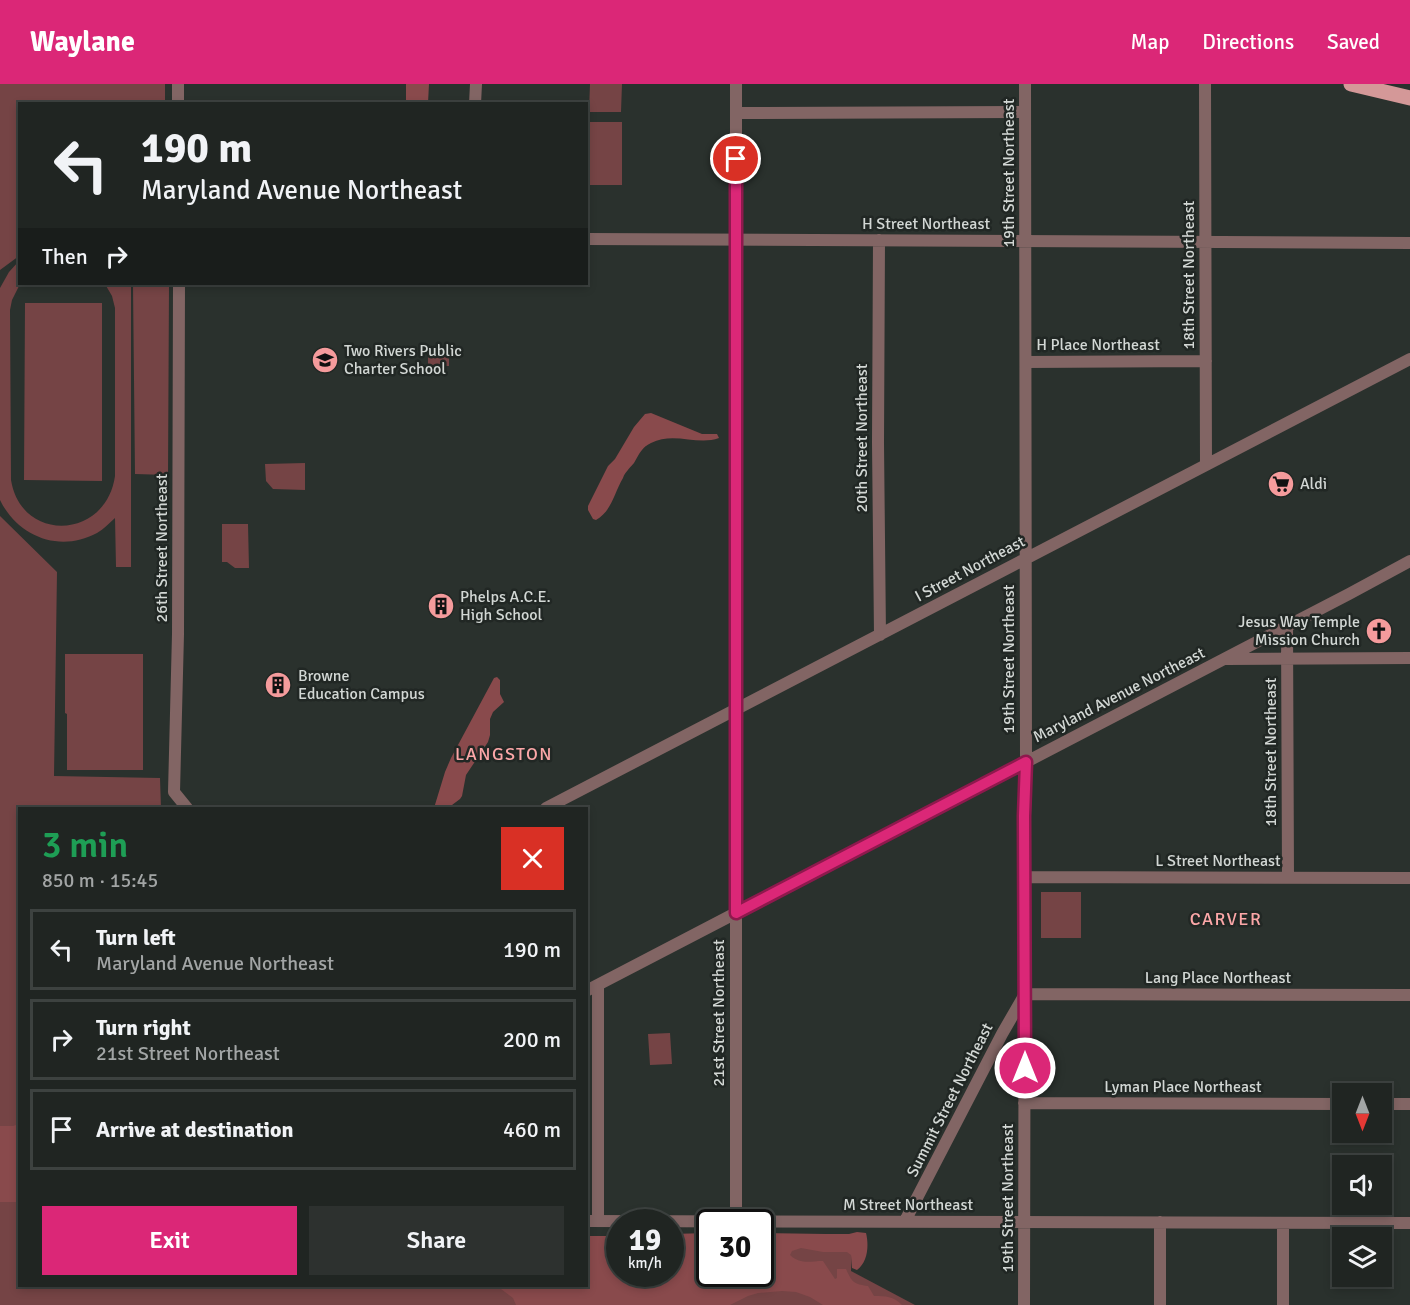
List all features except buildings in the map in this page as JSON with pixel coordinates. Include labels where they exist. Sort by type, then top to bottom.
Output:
[{"type":"main road","points":[[1351,84],[1410,98]]},
{"type":"street","points":[[178,84],[178,102]]},
{"type":"street","points":[[475,102],[476,84]]},
{"type":"street","name":"21st Street Northeast","points":[[736,84],[736,1209]]},
{"type":"street","name":"19th Street Northeast","points":[[1024,1305],[1025,84]]},
{"type":"street","name":"18th Street Northeast","points":[[1204,84],[1206,465]]},
{"type":"street","points":[[736,113],[1025,112]]},
{"type":"street","name":"H Street Northeast","points":[[588,238],[1410,243]]},
{"type":"street","name":"20th Street Northeast","points":[[879,240],[879,635]]},
{"type":"street","name":"26th Street Northeast","points":[[179,285],[178,634],[174,792],[186,807]]},
{"type":"street","name":"I Street Northeast","points":[[548,807],[1410,358]]},
{"type":"street","name":"H Place Northeast","points":[[1026,362],[1206,362]]},
{"type":"street","name":"Maryland Avenue Northeast","points":[[588,990],[1410,561]]},
{"type":"street","name":"18th Street Northeast","points":[[1287,626],[1288,877]]},
{"type":"street","points":[[1225,659],[1410,658]]},
{"type":"street","name":"L Street Northeast","points":[[1025,876],[1410,878]]},
{"type":"street","points":[[592,1221],[598,984]]},
{"type":"street","name":"Lang Place Northeast","points":[[1025,994],[1410,995]]},
{"type":"street","name":"Summit Street Northeast","points":[[905,1221],[1006,1026],[1025,994]]},
{"type":"street","name":"Lyman Place Northeast","points":[[1024,1103],[1332,1104]]},
{"type":"street","points":[[1392,1104],[1410,1104]]},
{"type":"street","name":"M Street Northeast","points":[[592,1221],[696,1222]]},
{"type":"street","name":"M Street Northeast","points":[[774,1222],[1410,1223]]},
{"type":"street","points":[[1160,1222],[1160,1305]]},
{"type":"street","points":[[1283,1223],[1283,1305]]},
{"type":"shaded area","points":[[0,84],[165,84],[165,102],[18,102],[18,257],[0,270]]},
{"type":"shaded area","points":[[406,84],[429,84],[428,102],[406,102]]},
{"type":"shaded area","points":[[590,84],[622,84],[621,112],[589,112]]},
{"type":"shaded area","points":[[589,122],[622,122],[622,185],[589,185]]},
{"type":"shaded area","points":[[18,262],[20,285],[10,310],[11,480],[18,501],[30,515],[46,523],[63,526],[81,522],[96,512],[108,497],[115,476],[115,308],[106,285],[131,285],[131,567],[116,567],[115,518],[100,531],[83,539],[55,541],[41,538],[18,524],[0,500],[0,288]]},
{"type":"shaded area","points":[[133,286],[169,287],[168,475],[135,474]]},
{"type":"shaded area","points":[[25,303],[102,303],[102,481],[24,480]]},
{"type":"shaded area","points":[[428,347],[449,347],[449,366],[428,366]]},
{"type":"shaded area","points":[[651,413],[702,434],[717,434],[719,438],[702,440],[668,438],[648,445],[625,474],[606,512],[596,520],[593,519],[588,506],[608,466],[615,459],[634,427],[645,414]]},
{"type":"shaded area","points":[[305,463],[305,490],[273,489],[266,481],[265,464]]},
{"type":"shaded area","points":[[0,516],[57,572],[54,776],[160,778],[161,807],[18,807],[18,1287],[588,1287],[606,1279],[606,1287],[684,1287],[684,1274],[696,1274],[696,1287],[774,1287],[774,1245],[852,1245],[851,1271],[915,1305],[0,1305]]},
{"type":"shaded area","points":[[222,524],[248,524],[249,568],[235,568],[227,562],[222,562]]},
{"type":"shaded area","points":[[65,654],[143,654],[143,770],[67,770]]},
{"type":"shaded area","points":[[497,677],[500,680],[500,694],[504,702],[493,712],[490,719],[488,742],[466,775],[460,799],[449,807],[434,807],[451,758],[494,678]]},
{"type":"shaded area","points":[[1041,892],[1081,892],[1081,938],[1041,938]]},
{"type":"shaded area","points":[[670,1033],[672,1064],[650,1065],[648,1034]]},
{"type":"shaded area","points":[[18,1124],[18,1202],[0,1202],[0,1126]]},
{"type":"shaded area","points":[[696,1233],[696,1287],[774,1287],[774,1233],[866,1233],[867,1253],[861,1267],[857,1270],[852,1268],[851,1255],[847,1252],[823,1252],[801,1248],[792,1251],[790,1255],[802,1261],[823,1261],[835,1279],[837,1269],[846,1269],[854,1282],[868,1286],[874,1296],[889,1297],[902,1305],[823,1305],[796,1292],[782,1291],[758,1293],[730,1305],[516,1305],[513,1298],[498,1287],[588,1287],[588,1236],[606,1236],[606,1287],[684,1287],[684,1234]]},
{"type":"place","name":"Two Rivers Public Charter School","points":[[325,360]]},
{"type":"place","name":"Aldi","points":[[1281,484]]},
{"type":"place","name":"Phelps A.C.E. High School","points":[[441,606]]},
{"type":"place","name":"Jesus Way Temple Mission Church","points":[[1379,631]]},
{"type":"place","name":"Browne Education Campus","points":[[278,685]]},
{"type":"district","name":"LANGSTON","points":[[504,754]]},
{"type":"district","name":"CARVER","points":[[1226,919]]},
{"type":"route","points":[[736,159],[736,913],[1026,762],[1024,816],[1025,1068]]}]
